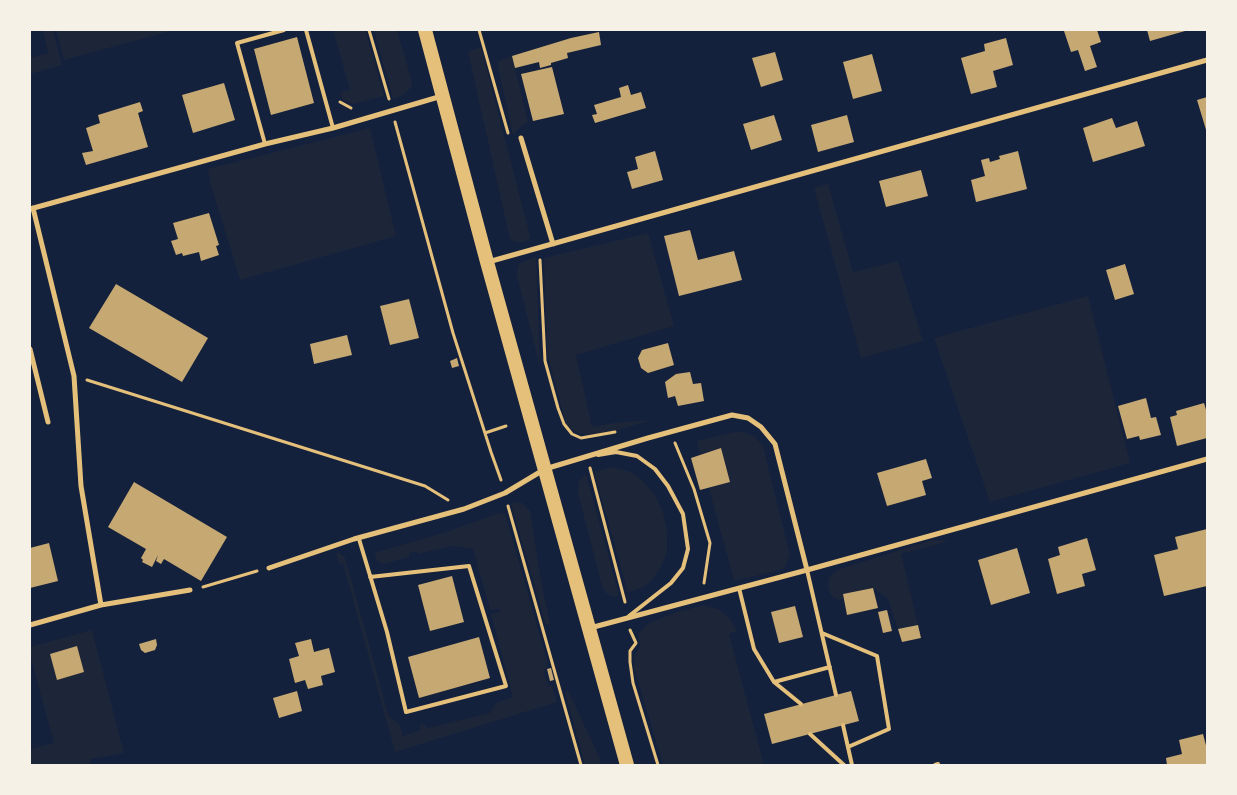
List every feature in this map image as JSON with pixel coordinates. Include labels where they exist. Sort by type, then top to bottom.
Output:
[{"type":"highway","points":[[425,30],[487,262],[627,765]]},
{"type":"street","points":[[487,262],[1207,60]]},
{"type":"street","points":[[102,605],[82,486],[74,376],[31,209],[265,144],[333,128],[443,96]]},
{"type":"street","points":[[521,138],[553,244]]},
{"type":"street","points":[[30,349],[48,422]]},
{"type":"street","points":[[269,568],[354,539],[464,509],[505,493],[546,469],[732,415],[748,418],[761,427],[775,444],[807,570]]},
{"type":"street","points":[[588,628],[807,570],[1207,459]]},
{"type":"street","points":[[30,625],[102,605],[190,590]]},
{"type":"lane","points":[[265,144],[237,43],[284,30]]},
{"type":"lane","points":[[306,30],[333,128]]},
{"type":"lane","points":[[586,457],[616,452],[637,456],[655,469],[668,486],[683,514],[688,549],[683,568],[671,584],[625,619]]},
{"type":"lane","points":[[359,539],[370,577],[387,632],[406,712],[506,686],[469,566],[370,577]]},
{"type":"lane","points":[[807,570],[836,695]]},
{"type":"lane","points":[[739,588],[754,649],[774,682],[801,704]]},
{"type":"lane","points":[[822,633],[877,656],[889,729],[848,747]]},
{"type":"lane","points":[[774,682],[830,666]]},
{"type":"lane","points":[[844,726],[852,765]]},
{"type":"lane","points":[[810,734],[844,765]]},
{"type":"path","points":[[369,30],[452,333],[484,433],[498,469],[581,765]]},
{"type":"path","points":[[479,30],[509,136]]},
{"type":"path","points":[[339,101],[350,108],[360,105]]},
{"type":"path","points":[[538,248],[541,261],[545,361],[564,424],[572,434],[581,438],[619,431]]},
{"type":"path","points":[[74,376],[425,486],[464,509]]},
{"type":"path","points":[[484,433],[506,426]]},
{"type":"path","points":[[581,438],[625,599],[625,619],[636,644],[630,651],[633,683],[658,765]]},
{"type":"path","points":[[190,590],[269,568]]},
{"type":"shaded area","points":[[43,30],[53,30],[62,65],[30,74],[30,58],[48,53]]},
{"type":"shaded area","points":[[56,30],[174,30],[64,60]]},
{"type":"shaded area","points":[[333,30],[365,30],[384,96],[353,104],[343,100],[340,92],[350,90]]},
{"type":"shaded area","points":[[374,30],[397,30],[412,82],[411,88],[403,95],[393,99]]},
{"type":"shaded area","points":[[481,47],[530,236],[528,240],[523,242],[515,242],[510,239],[468,52]]},
{"type":"shaded area","points":[[512,56],[528,122],[513,135],[497,62]]},
{"type":"shaded area","points":[[370,128],[396,236],[240,280],[210,182],[208,169]]},
{"type":"shaded area","points":[[828,184],[853,272],[898,261],[923,341],[861,358],[814,188]]},
{"type":"shaded area","points":[[648,233],[674,326],[576,355],[592,427],[651,420],[611,432],[589,435],[578,433],[566,424],[547,353],[544,258]]},
{"type":"shaded area","points":[[536,257],[540,367],[517,276],[518,266],[522,262]]},
{"type":"shaded area","points":[[1088,296],[1130,463],[990,502],[934,338]]},
{"type":"shaded area","points":[[740,431],[754,436],[763,446],[790,555],[784,569],[734,581],[709,488],[730,482],[721,449],[700,454],[697,441]]},
{"type":"shaded area","points":[[611,467],[631,472],[643,481],[655,495],[663,512],[667,530],[667,552],[662,565],[653,579],[644,587],[628,592],[594,472]]},
{"type":"shaded area","points":[[586,474],[619,595],[613,597],[606,593],[602,586],[578,493],[579,481]]},
{"type":"shaded area","points":[[516,502],[522,503],[530,511],[550,624],[546,625],[511,504]]},
{"type":"shaded area","points":[[499,513],[505,514],[548,664],[543,673],[549,686],[552,686],[557,702],[395,752],[343,563],[339,564],[336,553],[340,553],[345,558],[389,717],[399,724],[403,736],[420,730],[420,725],[422,724],[428,728],[490,713],[496,703],[513,697],[491,614],[501,611],[500,609],[490,610],[473,549],[451,546],[418,554],[417,551],[409,553],[409,557],[383,564],[377,561],[374,553],[446,532]]},
{"type":"shaded area","points":[[932,540],[950,541],[901,554],[918,625],[898,629],[888,599],[874,588],[843,594],[844,599],[840,600],[834,598],[830,593],[829,578],[837,570]]},
{"type":"shaded area","points":[[704,605],[720,610],[730,619],[737,631],[729,634],[764,765],[663,765],[634,667],[635,656],[640,645],[638,633],[649,623],[677,612]]},
{"type":"shaded area","points":[[92,630],[124,753],[90,759],[91,765],[30,765],[30,749],[54,743],[30,655],[30,647]]},
{"type":"shaded area","points":[[568,690],[600,759],[600,765],[585,765],[565,692]]},
{"type":"building","points":[[1097,30],[1101,42],[1090,46],[1097,67],[1085,71],[1078,50],[1071,52],[1064,31]]},
{"type":"building","points":[[1147,30],[1184,30],[1185,31],[1150,41]]},
{"type":"building","points":[[599,32],[601,45],[567,53],[568,58],[540,68],[539,62],[515,68],[512,56],[571,38]]},
{"type":"building","points":[[297,37],[314,103],[271,115],[254,49]]},
{"type":"building","points":[[1006,38],[1013,65],[993,71],[997,87],[971,94],[961,58],[985,51],[984,44]]},
{"type":"building","points":[[775,52],[783,80],[761,87],[752,58]]},
{"type":"building","points":[[872,54],[882,91],[853,99],[843,62]]},
{"type":"building","points":[[552,67],[564,114],[533,121],[521,74]]},
{"type":"building","points":[[224,83],[235,120],[193,133],[182,95]]},
{"type":"building","points":[[628,85],[631,95],[641,92],[646,108],[595,123],[592,115],[597,114],[594,105],[621,97],[619,88]]},
{"type":"building","points":[[1207,97],[1207,133],[1197,100]]},
{"type":"building","points":[[140,102],[143,111],[138,113],[148,147],[86,165],[82,153],[93,151],[86,128],[100,123],[98,115]]},
{"type":"building","points":[[774,115],[782,140],[751,150],[743,124]]},
{"type":"building","points":[[847,115],[854,142],[818,152],[811,125]]},
{"type":"building","points":[[1112,118],[1116,128],[1137,121],[1145,146],[1093,162],[1083,128]]},
{"type":"building","points":[[655,151],[663,180],[632,189],[627,172],[638,169],[635,157]]},
{"type":"building","points":[[1018,151],[1027,189],[976,202],[971,180],[985,176],[981,160],[989,158],[990,162],[1000,159],[999,156]]},
{"type":"building","points":[[921,170],[928,196],[886,207],[879,181]]},
{"type":"building","points":[[209,213],[219,245],[216,246],[219,255],[201,261],[199,252],[183,256],[182,253],[176,255],[171,241],[178,239],[173,223]]},
{"type":"building","points":[[690,230],[698,260],[734,251],[742,280],[679,296],[664,236]]},
{"type":"building","points":[[1125,264],[1134,294],[1115,300],[1106,270]]},
{"type":"building","points":[[116,284],[208,338],[182,382],[89,328]]},
{"type":"building","points":[[409,299],[419,338],[390,345],[380,306]]},
{"type":"building","points":[[347,335],[352,355],[314,364],[310,344]]},
{"type":"building","points":[[668,343],[674,365],[648,373],[641,368],[638,358],[642,350]]},
{"type":"building","points":[[457,358],[459,366],[452,368],[450,361]]},
{"type":"building","points":[[690,372],[693,384],[701,383],[704,401],[678,406],[675,396],[668,398],[665,382],[676,374]]},
{"type":"building","points":[[1146,398],[1151,418],[1156,417],[1161,435],[1140,440],[1139,436],[1127,439],[1118,406]]},
{"type":"building","points":[[1204,403],[1207,413],[1207,438],[1177,446],[1170,417],[1177,415],[1176,411]]},
{"type":"building","points":[[721,448],[730,482],[700,490],[691,458]]},
{"type":"building","points":[[926,459],[932,478],[922,481],[926,495],[887,506],[877,473]]},
{"type":"building","points":[[134,482],[227,537],[201,581],[164,559],[161,564],[156,561],[158,555],[152,567],[142,562],[141,558],[146,549],[108,527]]},
{"type":"building","points":[[1207,529],[1207,586],[1164,596],[1154,555],[1178,549],[1175,537]]},
{"type":"building","points":[[1087,538],[1096,570],[1082,574],[1085,586],[1057,594],[1048,559],[1060,555],[1058,547]]},
{"type":"building","points":[[49,543],[58,581],[30,588],[30,548]]},
{"type":"building","points":[[1017,548],[1030,593],[991,605],[978,560]]},
{"type":"building","points":[[452,576],[464,622],[430,631],[418,585]]},
{"type":"building","points":[[873,588],[878,608],[847,615],[843,594]]},
{"type":"building","points":[[795,606],[803,637],[779,643],[771,612]]},
{"type":"building","points":[[887,610],[892,631],[883,633],[878,612]]},
{"type":"building","points":[[918,625],[921,638],[902,642],[898,629]]},
{"type":"building","points":[[479,637],[490,678],[419,698],[408,657]]},
{"type":"building","points":[[156,639],[157,645],[155,650],[145,653],[141,650],[139,644]]},
{"type":"building","points":[[311,639],[314,652],[329,648],[335,672],[321,676],[323,685],[308,689],[305,680],[295,683],[289,659],[299,656],[295,643]]},
{"type":"building","points":[[77,646],[84,672],[57,680],[50,654]]},
{"type":"building","points":[[551,668],[554,680],[550,681],[547,669]]},
{"type":"building","points":[[297,691],[302,711],[279,718],[273,698]]},
{"type":"building","points":[[851,691],[859,721],[772,744],[764,714]]},
{"type":"building","points":[[1203,734],[1207,749],[1207,765],[1167,765],[1166,758],[1182,754],[1179,740]]}]
